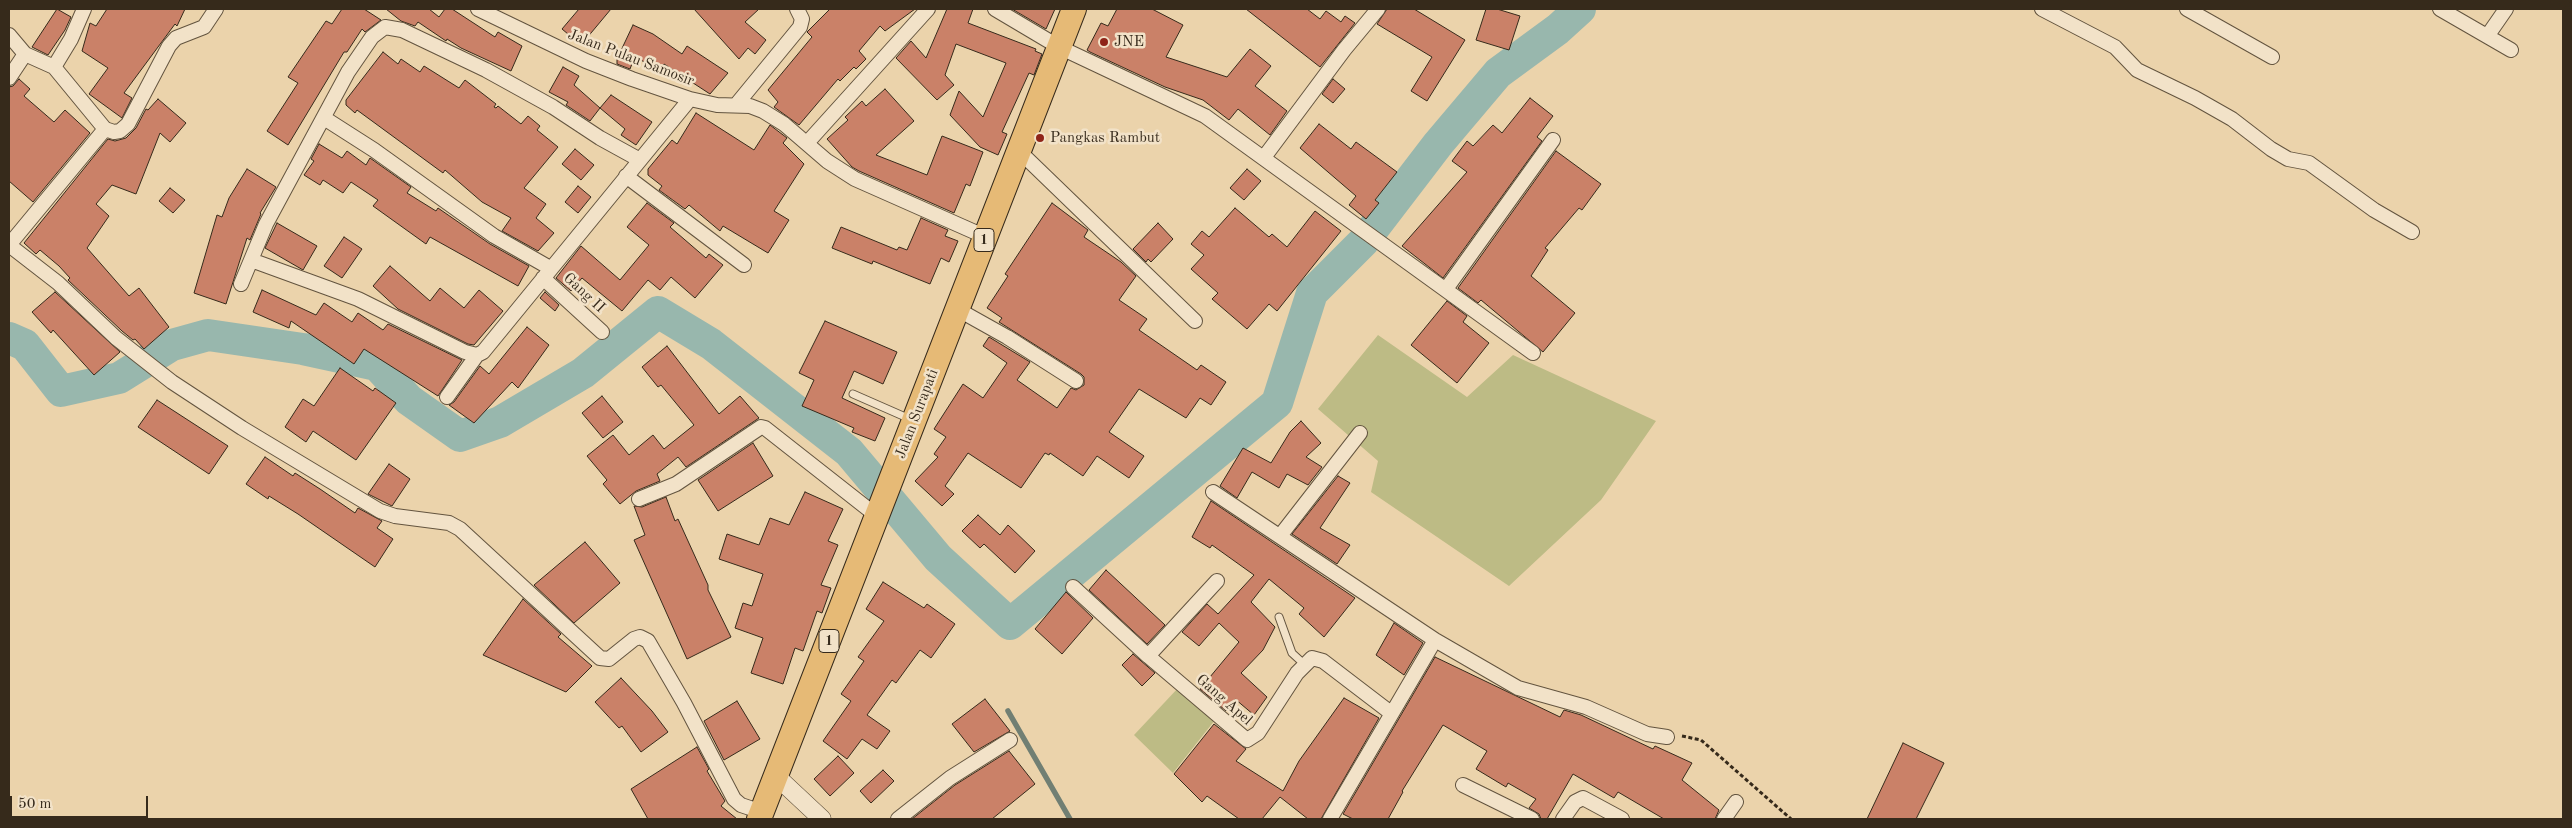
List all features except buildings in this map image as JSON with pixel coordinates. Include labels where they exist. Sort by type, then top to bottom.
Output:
[{"type":"highway","name":"Jalan Surapati","points":[[761,816],[1074,9]]},
{"type":"street","points":[[54,67],[71,38],[84,9]]},
{"type":"street","points":[[9,35],[25,54],[54,67],[106,129],[114,132],[120,131],[128,124],[169,46],[184,33],[204,27],[216,9]]},
{"type":"street","points":[[736,105],[800,27],[802,19],[797,9]]},
{"type":"street","points":[[807,143],[928,9]]},
{"type":"street","points":[[995,9],[1059,46],[1206,116],[1265,156],[1374,239],[1533,353]]},
{"type":"street","points":[[1265,156],[1344,50],[1378,9]]},
{"type":"street","points":[[2042,9],[2115,47],[2137,70],[2224,114],[2288,159],[2309,164],[2374,210],[2412,232]]},
{"type":"street","points":[[2187,9],[2272,57]]},
{"type":"street","points":[[2440,9],[2511,50]]},
{"type":"street","points":[[2488,35],[2506,9]]},
{"type":"street","name":"Jalan Pulau Samosir","points":[[487,11],[586,61],[690,99],[717,105],[736,105],[762,111],[784,124],[827,161],[855,179],[986,236]]},
{"type":"street","points":[[241,284],[266,224],[292,172],[324,118],[348,72],[379,30],[389,26],[402,30],[486,70],[553,107],[600,138],[640,160]]},
{"type":"street","points":[[9,78],[25,54]]},
{"type":"street","points":[[446,397],[477,356],[483,352],[690,99]]},
{"type":"street","name":"Gang II","points":[[324,118],[374,150],[547,273],[602,332]]},
{"type":"street","points":[[106,129],[9,245],[58,283],[116,338],[172,382],[242,428],[380,511],[395,516],[449,523],[460,529],[600,658],[609,659],[640,637],[648,641],[684,704],[734,799],[761,816]]},
{"type":"street","points":[[1446,289],[1553,140]]},
{"type":"street","points":[[1019,151],[1195,321]]},
{"type":"street","points":[[626,176],[744,265]]},
{"type":"street","points":[[252,260],[358,299],[465,352],[477,356]]},
{"type":"street","points":[[958,309],[1007,337],[1076,381]]},
{"type":"street","points":[[639,499],[676,484],[761,428],[765,428],[879,511]]},
{"type":"street","points":[[1280,536],[1360,433]]},
{"type":"street","points":[[1213,492],[1435,640],[1518,688],[1586,707],[1646,734],[1667,737]]},
{"type":"street","points":[[1148,656],[1217,581]]},
{"type":"street","name":"Gang Apel","points":[[1073,586],[1148,656],[1247,740],[1258,733],[1304,664]]},
{"type":"street","points":[[1330,819],[1435,640]]},
{"type":"street","points":[[1304,664],[1312,658],[1324,661],[1391,713]]},
{"type":"street","points":[[898,819],[950,778],[1010,740]]},
{"type":"street","points":[[776,776],[822,819]]},
{"type":"street","points":[[1463,785],[1532,819]]},
{"type":"street","points":[[1563,819],[1575,802],[1583,798],[1622,819]]},
{"type":"street","points":[[1724,819],[1736,802]]},
{"type":"lane","points":[[853,394],[914,421]]},
{"type":"lane","points":[[1278,617],[1292,653],[1304,664]]},
{"type":"path","points":[[1667,737],[1687,736],[1701,740],[1791,819]]},
{"type":"shaded area","points":[[1378,335],[1467,397],[1513,355],[1656,421],[1601,500],[1509,586],[1371,492],[1378,461],[1318,409]]},
{"type":"shaded area","points":[[1179,687],[1215,720],[1173,773],[1134,735]]},
{"type":"waterway","points":[[9,338],[25,345],[61,391],[119,378],[172,345],[208,335],[303,349],[377,365],[409,400],[460,436],[500,422],[583,373],[658,312],[711,344],[849,452],[938,558],[1010,624],[1277,403],[1312,293],[1363,242],[1438,144],[1498,73],[1558,29],[1580,9]]},
{"type":"waterway","points":[[1008,711],[1070,819]]},
{"type":"place","name":"JNE","points":[[1104,42]]},
{"type":"place","name":"Pangkas Rambut","points":[[1040,138]]}]
